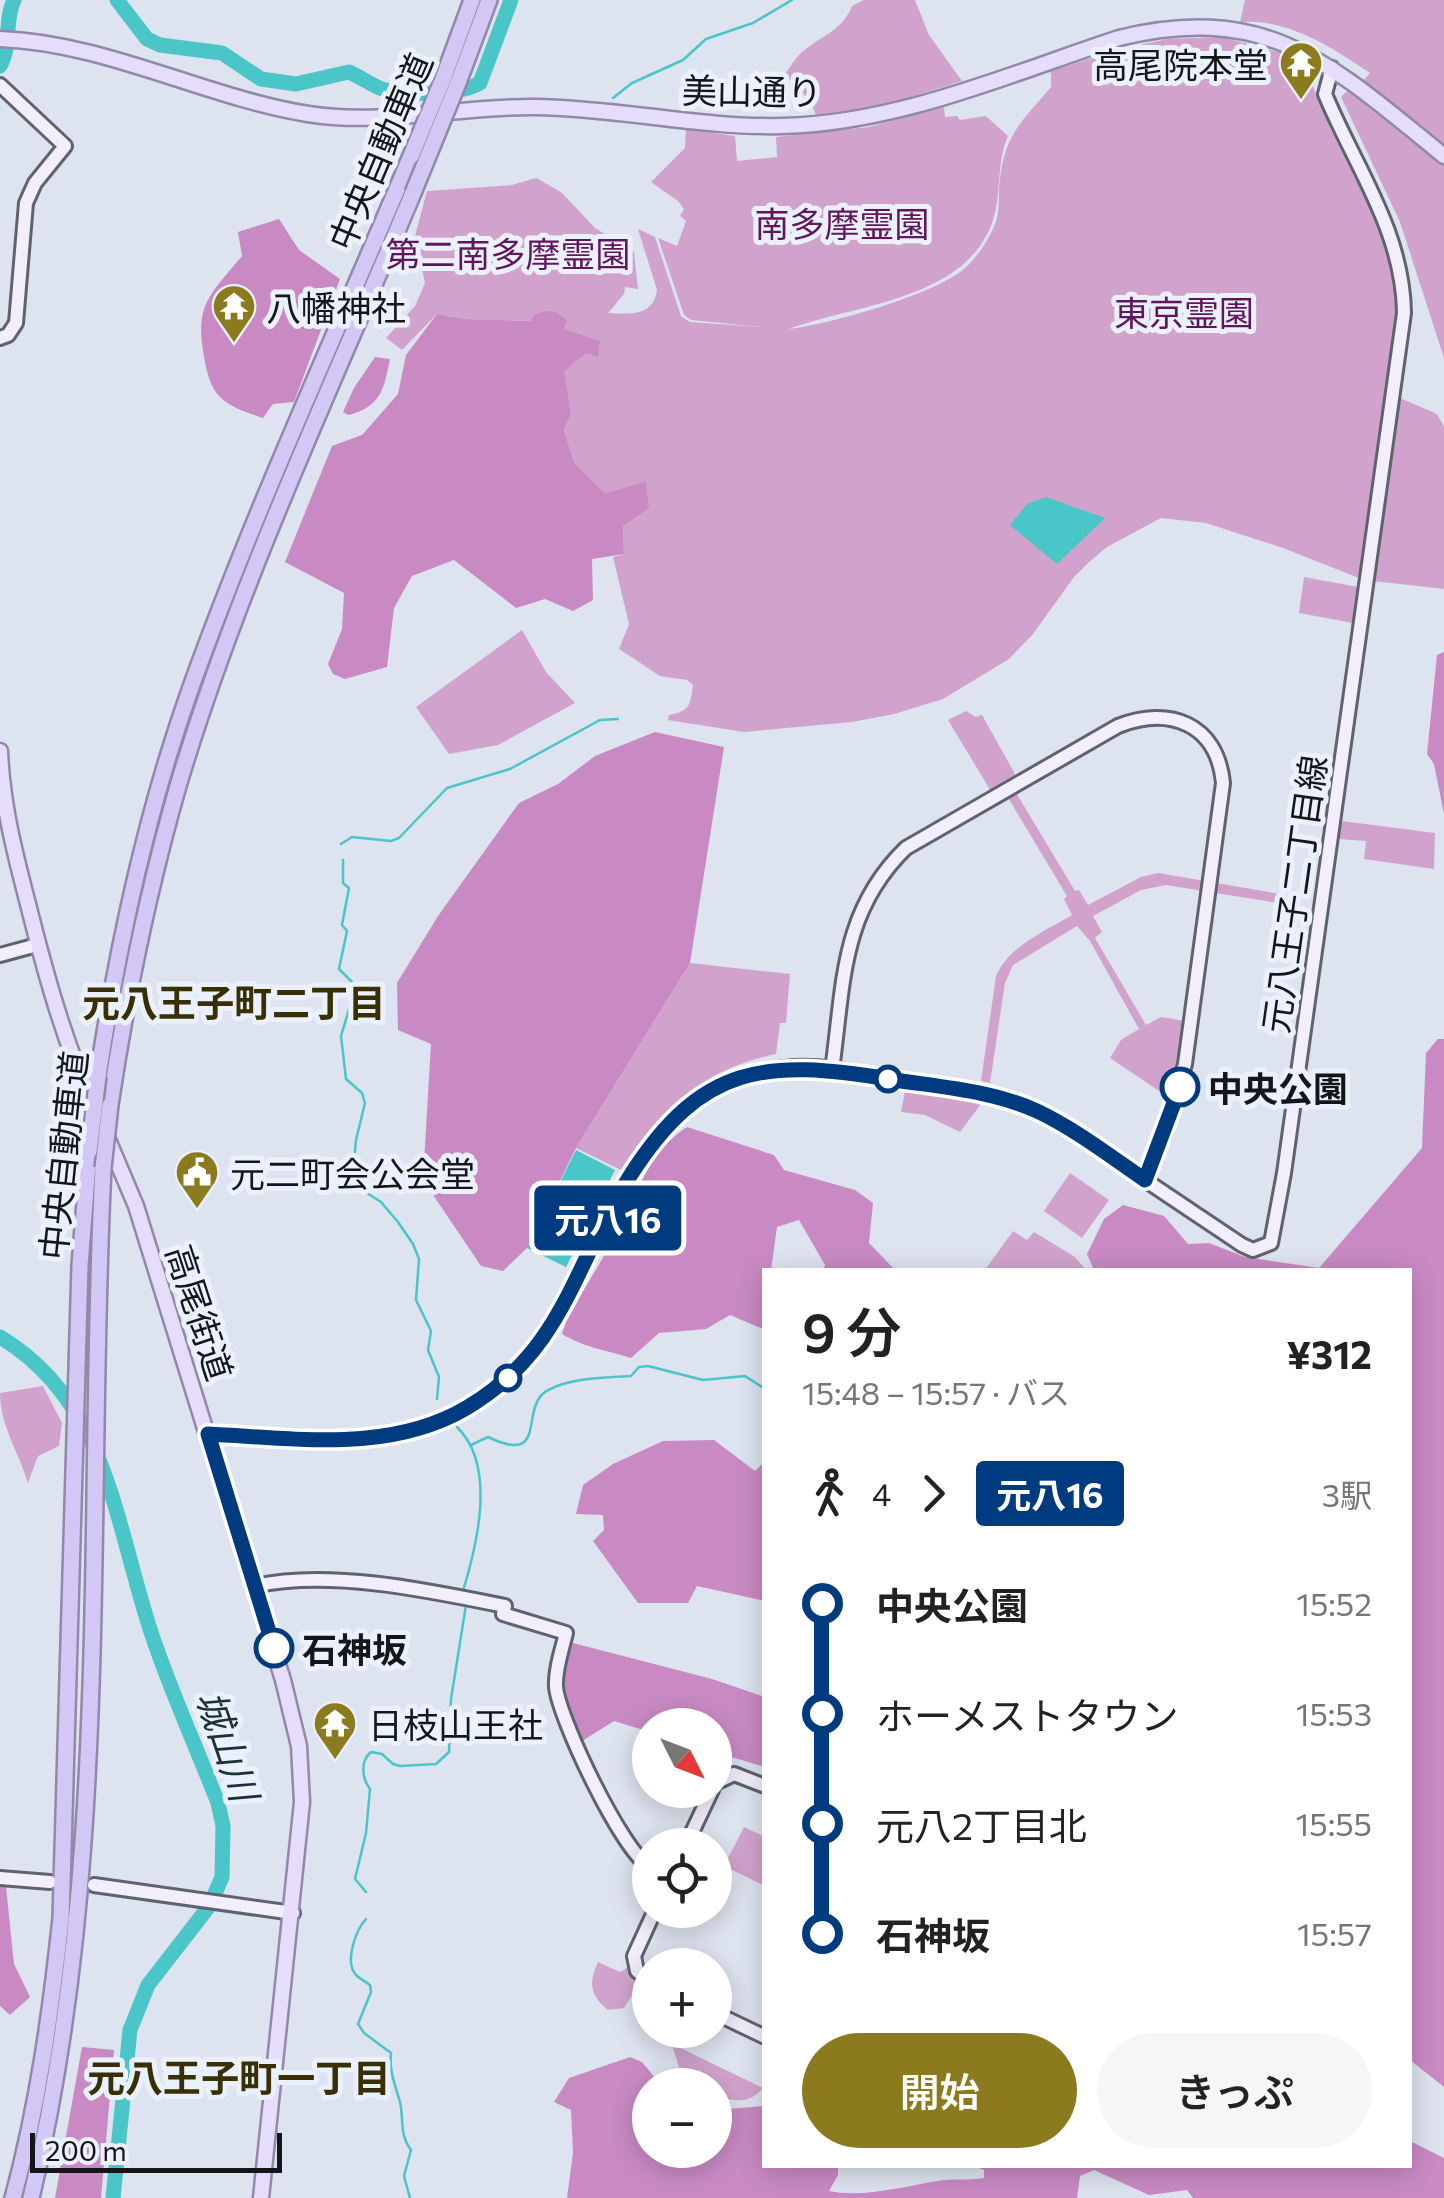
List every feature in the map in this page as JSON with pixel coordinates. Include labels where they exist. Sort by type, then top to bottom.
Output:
[{"type":"highway","name":"中央自動車道","points":[[31,2198],[64,2036],[76,1942],[87,1760],[95,1374],[104,1168],[126,1007],[150,890],[202,713],[242,601],[414,193],[472,0]]},
{"type":"highway","name":"中央自動車道","points":[[14,2198],[37,2098],[60,1918],[78,1337],[89,1151],[120,945],[138,864],[190,689],[285,449],[411,156],[489,0]]},
{"type":"main road","name":"美山通り","points":[[0,39],[86,52],[285,109],[330,116],[539,107],[759,126],[842,122],[910,107],[1154,29],[1238,29],[1289,44],[1332,68],[1444,156]]},
{"type":"main road","name":"高尾街道","points":[[0,751],[7,819],[37,945],[65,1038],[136,1206],[284,1680],[299,1746],[302,1802],[293,1913],[261,2198]]},
{"type":"street","name":"元八王子二丁目線","points":[[208,1434],[353,1440],[409,1432],[467,1408],[502,1384],[546,1336],[566,1304],[627,1180],[652,1142],[686,1105],[730,1082],[760,1072],[796,1067],[832,1070],[1006,1100],[1072,1130],[1242,1245],[1253,1250],[1271,1243],[1338,799],[1404,313],[1401,274],[1390,232],[1325,94],[1332,68]]},
{"type":"street","points":[[0,86],[65,146],[35,184],[26,203],[16,323],[8,335],[0,338]]},
{"type":"street","points":[[832,1070],[853,928],[872,888],[889,865],[906,848],[1118,726],[1148,716],[1176,719],[1198,731],[1208,742],[1222,769],[1222,794],[1185,1064],[1168,1124],[1145,1180]]},
{"type":"street","points":[[0,955],[37,945]]},
{"type":"street","points":[[255,1586],[274,1581],[338,1580],[437,1592],[506,1606],[504,1614],[566,1633],[556,1676],[560,1706],[619,1832],[632,1850]]},
{"type":"street","points":[[732,1775],[762,1785]]},
{"type":"street","points":[[0,1878],[50,1882]]},
{"type":"street","points":[[94,1886],[293,1913]]},
{"type":"street","points":[[732,2021],[762,2036]]},
{"type":"green space","points":[[864,0],[915,0],[929,35],[962,81],[886,105],[816,115],[810,101],[785,74],[800,54],[836,28],[852,6]]},
{"type":"green space","points":[[1245,0],[1444,0],[1444,358],[1400,222],[1341,97],[1370,73],[1325,44],[1292,30],[1240,22]]},
{"type":"green space","name":"東京霊園","points":[[1222,37],[1292,56],[1304,65],[1387,243],[1397,304],[1386,392],[1437,414],[1444,427],[1444,589],[1364,580],[1206,523],[1161,518],[1107,547],[1074,577],[1033,634],[1009,659],[943,699],[852,722],[744,732],[668,720],[669,715],[688,706],[693,685],[687,680],[660,676],[619,649],[629,624],[613,557],[624,554],[623,526],[646,483],[605,493],[574,462],[564,430],[571,414],[563,371],[586,352],[532,321],[437,314],[402,350],[386,338],[415,306],[425,283],[415,236],[427,191],[512,185],[536,178],[561,192],[595,228],[634,252],[638,289],[625,287],[608,313],[639,312],[655,299],[657,290],[638,229],[655,237],[681,316],[690,322],[761,327],[691,320],[684,315],[658,238],[677,246],[686,221],[680,216],[684,209],[651,182],[685,148],[686,129],[735,136],[737,161],[777,157],[776,137],[869,127],[944,107],[945,117],[957,116],[960,120],[986,116],[1008,136],[996,210],[980,247],[960,267],[935,283],[876,305],[789,329],[854,315],[906,298],[964,269],[984,245],[997,218],[1006,150],[1017,128],[1051,87],[1051,71],[1167,39]]},
{"type":"green space","points":[[1304,577],[1358,587],[1353,623],[1299,613]]},
{"type":"green space","points":[[522,630],[546,672],[575,703],[498,745],[449,754],[416,707]]},
{"type":"green space","points":[[966,711],[976,717],[982,715],[1015,774],[1014,780],[992,793],[948,720]]},
{"type":"green space","points":[[1015,791],[1075,891],[1079,890],[1088,905],[1141,877],[1158,873],[1286,895],[1284,904],[1166,885],[1141,890],[1093,916],[1102,932],[1095,938],[1146,1025],[1161,1017],[1185,1021],[1173,1088],[1162,1093],[1110,1058],[1121,1040],[1139,1029],[1090,941],[1077,926],[1013,965],[1005,983],[990,1083],[981,1081],[996,976],[1002,965],[1040,933],[1072,915],[1064,899],[1067,896],[1007,796]]},
{"type":"green space","points":[[1342,821],[1435,833],[1434,869],[1364,859],[1366,841],[1339,839]]},
{"type":"green space","points":[[690,963],[790,974],[786,1023],[780,1023],[776,1054],[726,1070],[686,1095],[654,1128],[623,1171],[576,1148]]},
{"type":"green space","points":[[906,1086],[984,1100],[960,1132],[925,1115],[901,1112]]},
{"type":"green space","points":[[1070,1173],[1109,1200],[1082,1238],[1044,1211]]},
{"type":"green space","points":[[1013,1231],[1027,1240],[1034,1232],[1075,1257],[1084,1268],[986,1268]]},
{"type":"green space","points":[[43,1386],[62,1423],[59,1446],[38,1456],[28,1483],[6,1428],[0,1393]]},
{"type":"green space","points":[[744,1827],[762,1836],[762,1885],[732,1870],[732,1850]]},
{"type":"green space","points":[[598,1962],[620,1972],[632,1965],[632,1995],[624,2008],[608,2010],[597,1999],[593,1976]]},
{"type":"green space","points":[[673,2048],[722,2068],[679,2068]]},
{"type":"green space","points":[[732,2073],[762,2088],[752,2097],[735,2100]]},
{"type":"shaded area","points":[[279,219],[299,250],[340,279],[294,402],[273,404],[263,418],[231,405],[217,394],[208,375],[201,328],[212,293],[242,256],[238,232]]},
{"type":"shaded area","points":[[556,312],[567,320],[564,329],[600,341],[598,357],[586,353],[564,371],[571,414],[564,430],[574,462],[605,493],[646,482],[649,508],[623,526],[624,554],[592,559],[593,600],[573,611],[545,599],[516,608],[454,560],[412,576],[394,608],[387,667],[345,679],[333,674],[328,664],[342,629],[344,593],[285,562],[332,446],[362,435],[398,394],[406,355],[437,314],[531,321],[535,314]]},
{"type":"shaded area","points":[[375,357],[390,359],[383,388],[368,407],[348,415],[343,412],[354,388]]},
{"type":"shaded area","points":[[1444,652],[1444,814],[1434,764],[1427,754],[1437,655]]},
{"type":"shaded area","points":[[655,732],[724,747],[690,963],[576,1148],[527,1248],[503,1271],[481,1266],[423,1180],[431,1044],[398,1030],[397,983],[438,916],[519,803],[558,784],[595,756]]},
{"type":"shaded area","points":[[1438,1039],[1444,1039],[1444,2087],[1412,2062],[1412,1268],[1319,1268],[1422,1148],[1426,1053]]},
{"type":"shaded area","points":[[687,1127],[774,1155],[784,1170],[855,1190],[873,1203],[869,1243],[893,1268],[824,1268],[799,1220],[777,1227],[771,1268],[762,1268],[762,1329],[730,1315],[706,1329],[659,1333],[631,1358],[562,1334],[648,1170]]},
{"type":"shaded area","points":[[1123,1205],[1164,1216],[1188,1244],[1209,1243],[1245,1257],[1319,1268],[1093,1268],[1087,1254],[1104,1219]]},
{"type":"shaded area","points":[[714,1440],[755,1471],[762,1464],[762,1600],[697,1586],[688,1603],[638,1603],[593,1541],[604,1530],[603,1515],[576,1514],[583,1485],[613,1464],[663,1441]]},
{"type":"shaded area","points":[[573,1643],[762,1696],[762,1766],[732,1757],[732,1708],[632,1708],[632,1726],[614,1721],[582,1741],[569,1714],[563,1683]]},
{"type":"shaded area","points":[[0,1885],[6,1887],[14,1964],[30,1997],[10,2015],[0,2006]]},
{"type":"shaded area","points":[[82,2047],[114,2050],[101,2198],[55,2198]]},
{"type":"shaded area","points":[[630,2057],[647,2068],[632,2068],[632,2168],[732,2168],[732,2109],[762,2106],[762,2168],[838,2168],[829,2191],[841,2193],[984,2178],[984,2170],[979,2168],[1412,2168],[1412,2142],[1444,2158],[1444,2198],[1193,2198],[1187,2190],[1149,2195],[1094,2170],[1080,2176],[1077,2198],[567,2198],[573,2153],[571,2110],[554,2102],[569,2078]]},
{"type":"water","points":[[1046,497],[1105,518],[1057,564],[1010,525],[1027,504]]},
{"type":"water","points":[[576,1150],[615,1170],[566,1267],[527,1248]]},
{"type":"waterway","name":"城山川","points":[[0,66],[14,0]]},
{"type":"waterway","name":"城山川","points":[[117,0],[147,39],[160,45],[222,53],[261,79],[296,84],[349,72],[385,90],[419,93],[461,90],[480,83],[511,0]]},
{"type":"waterway","points":[[613,98],[632,83],[683,60],[706,39],[753,23],[792,0]]},
{"type":"waterway","name":"城山川","points":[[476,86],[482,89]]},
{"type":"waterway","points":[[341,844],[352,837],[391,841],[399,838],[447,788],[510,769],[600,720],[618,719]]},
{"type":"waterway","points":[[343,860],[343,883],[349,888],[342,925],[347,931],[339,969],[356,986],[341,1036],[346,1079],[362,1093],[365,1103],[353,1174],[359,1188],[381,1202],[398,1222],[419,1259],[416,1300],[431,1331],[428,1350],[439,1377],[437,1399]]},
{"type":"waterway","name":"城山川","points":[[0,1337],[36,1364],[64,1395],[85,1430],[116,1508],[158,1654],[218,1803],[223,1826],[222,1877],[210,1905],[148,1985],[130,2030],[113,2198]]},
{"type":"waterway","points":[[471,1445],[488,1437],[519,1445],[530,1432],[538,1400],[545,1392],[575,1381],[631,1376],[639,1367],[703,1380],[745,1376],[762,1387]]},
{"type":"waterway","points":[[457,1427],[469,1443],[480,1484],[478,1529],[463,1591]]},
{"type":"waterway","points":[[366,1892],[355,1879],[366,1833],[370,1789],[364,1775],[365,1760],[371,1752],[400,1766],[436,1764],[449,1752],[451,1699],[466,1605]]},
{"type":"waterway","points":[[366,1919],[351,1954],[356,1975],[370,1985],[371,1992],[358,2024],[391,2053],[403,2133],[411,2150],[404,2176],[410,2198]]},
{"type":"bus line","name":"元八16","points":[[274,1648],[208,1434],[353,1440],[409,1432],[467,1408],[502,1384],[546,1336],[566,1304],[627,1180],[652,1142],[686,1105],[730,1082],[760,1072],[796,1067],[954,1088],[1036,1111],[1072,1130],[1145,1180],[1180,1087]]},
{"type":"place","name":"高尾院本堂","points":[[1301,101]]},
{"type":"place","name":"八幡神社","points":[[234,344]]},
{"type":"place","name":"中央公園","points":[[1180,1087]]},
{"type":"place","name":"元二町会公会堂","points":[[197,1210]]},
{"type":"place","name":"石神坂","points":[[274,1648]]},
{"type":"place","name":"日枝山王社","points":[[335,1761]]},
{"type":"district","name":"元八王子町二丁目","points":[[234,1001]]},
{"type":"district","name":"元八王子町一丁目","points":[[239,2076]]},
{"type":"park label","name":"南多摩霊園","points":[[842,222]]},
{"type":"park label","name":"第二南多摩霊園","points":[[508,252]]}]
